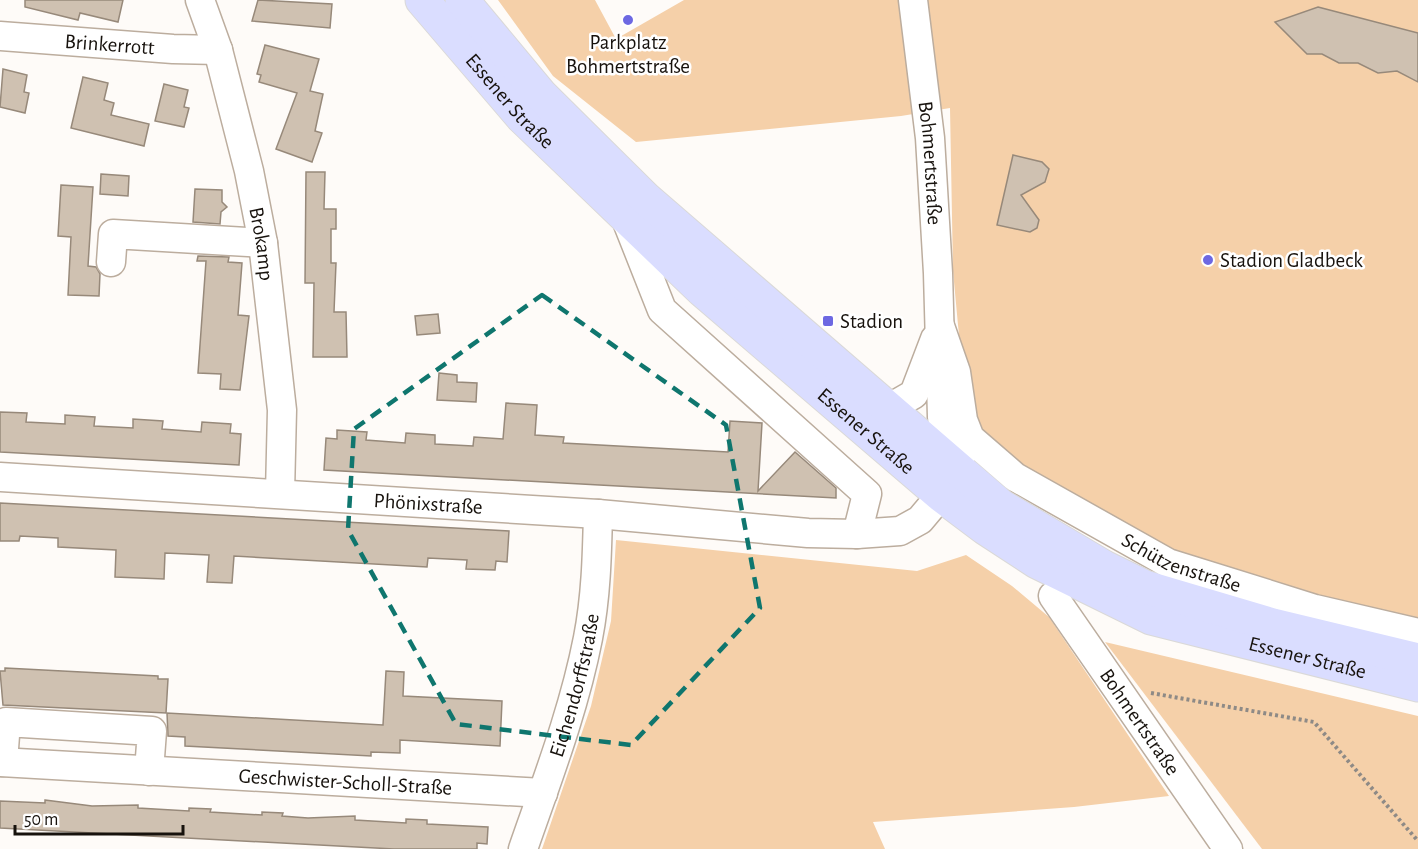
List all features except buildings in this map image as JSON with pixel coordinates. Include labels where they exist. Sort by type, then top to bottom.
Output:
[{"type":"main road","name":"Essener Straße","points":[[423,0],[522,117],[710,298],[948,481],[1037,562],[1151,618],[1418,685]]},
{"type":"main road","name":"Essener Straße","points":[[462,0],[541,95],[645,198],[888,409],[948,481],[1001,506],[1104,567],[1145,586],[1274,625],[1418,660]]},
{"type":"street","name":"Brokamp","points":[[200,0],[218,50],[249,171],[263,243],[282,410],[280,493]]},
{"type":"street","name":"Bohmertstraße","points":[[915,4],[930,138],[940,326],[942,417],[948,481]]},
{"type":"street","name":"Brinkerrott","points":[[0,36],[173,50],[218,50]]},
{"type":"street","points":[[623,213],[662,310],[867,494],[857,534]]},
{"type":"street","points":[[111,262],[113,234],[263,243]]},
{"type":"street","name":"Bohmertstraße","points":[[888,409],[914,394],[940,326]]},
{"type":"street","name":"Bohmertstraße","points":[[940,326],[956,372],[963,420],[970,438]]},
{"type":"street","name":"Phönixstraße","points":[[0,477],[598,514],[808,533],[857,534],[900,531],[920,520],[948,481],[970,438]]},
{"type":"street","name":"Schützenstraße","points":[[970,438],[1015,477],[1168,563],[1316,609],[1418,633]]},
{"type":"street","name":"Eichendorffstraße","points":[[523,849],[543,793],[588,639],[597,575],[598,514]]},
{"type":"street","name":"Bohmertstraße","points":[[1053,596],[1228,849]]},
{"type":"street","name":"Geschwister-Scholl-Straße","points":[[150,771],[152,731],[6,722],[2,762],[150,771],[543,793]]},
{"type":"path","points":[[1114,687],[1314,722],[1418,841]]},
{"type":"highlighted area","points":[[542,295],[726,425],[760,608],[631,745],[456,724],[348,530],[354,429]]},
{"type":"shaded area","name":"Stadion Gladbeck","points":[[498,0],[595,0],[616,39],[684,0],[1418,0],[1418,633],[1173,553],[1018,465],[979,429],[964,383],[953,271],[950,108],[901,116],[636,142],[553,76]]},
{"type":"shaded area","points":[[616,540],[917,571],[966,555],[1012,586],[1049,617],[1169,796],[1074,807],[873,822],[885,849],[542,849],[591,706],[611,621]]},
{"type":"shaded area","points":[[1105,642],[1418,716],[1418,849],[1262,849]]},
{"type":"place","name":"Parkplatz Bohmertstraße","points":[[628,20]]},
{"type":"place","name":"Stadion Gladbeck","points":[[1208,260]]},
{"type":"place","name":"Stadion","points":[[828,321]]}]
